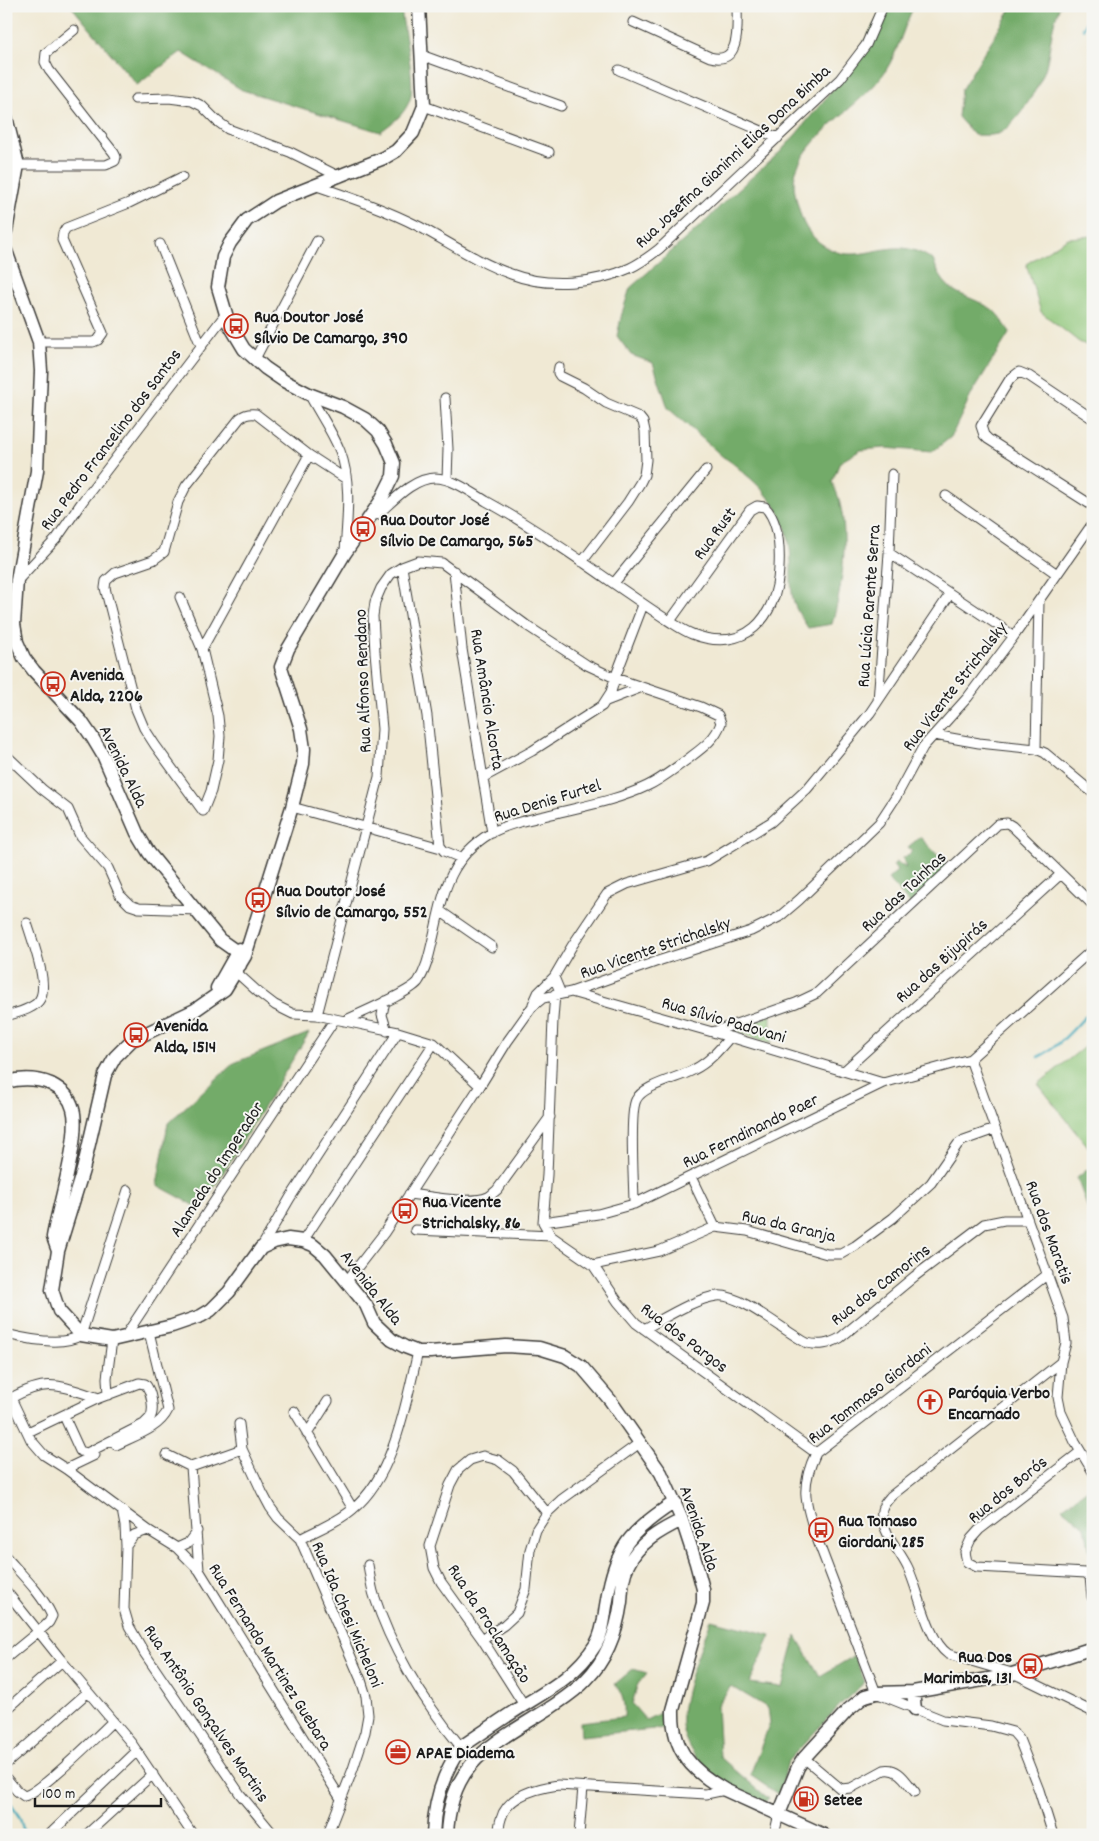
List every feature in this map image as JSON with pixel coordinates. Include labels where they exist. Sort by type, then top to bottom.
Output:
[{"type":"street","points":[[81,1335],[59,1311],[52,1290],[58,1251],[83,1170],[105,1075],[114,1057],[132,1040],[195,1010],[225,989],[249,945],[250,936],[292,807],[303,764],[304,750],[301,729],[281,667],[288,649],[345,553],[370,517],[393,476],[394,463],[386,444],[378,431],[365,419],[343,407],[309,394],[284,381],[255,359],[234,336],[225,316],[218,287],[223,257],[230,243],[247,220],[260,211],[276,201],[370,165],[396,151],[413,134],[424,106],[419,6]]},
{"type":"street","points":[[633,22],[710,57],[722,58],[732,50],[737,39],[737,6]]},
{"type":"street","name":"Rua Josefina Gianinni Elias Dona Bimba","points":[[317,186],[419,226],[477,259],[512,275],[544,282],[586,280],[616,273],[644,260],[658,249],[840,79],[866,45],[883,6]]},
{"type":"street","points":[[18,165],[106,166],[115,161],[114,153],[49,70],[45,62],[46,52],[74,30]]},
{"type":"street","points":[[421,55],[560,106]]},
{"type":"street","points":[[619,70],[778,138]]},
{"type":"street","points":[[135,99],[169,98],[192,101],[202,106],[217,122],[228,129],[290,152],[340,177]]},
{"type":"street","points":[[424,106],[549,152]]},
{"type":"street","points":[[6,117],[18,165],[8,202],[6,231]]},
{"type":"street","points":[[39,342],[93,342],[98,340],[103,333],[62,240],[62,233],[66,228],[129,202],[182,177]]},
{"type":"street","points":[[255,359],[317,241]]},
{"type":"street","points":[[160,244],[201,346]]},
{"type":"street","name":"Avenida Alda","points":[[6,251],[32,318],[39,342],[41,371],[37,471],[17,580],[14,624],[17,642],[24,658],[34,671],[81,721],[92,737],[104,758],[137,834],[149,853],[220,940],[235,968]]},
{"type":"street","name":"Rua Pedro Francelino dos Santos","points":[[17,580],[57,538],[82,502],[225,316]]},
{"type":"street","points":[[559,367],[558,373],[560,376],[584,388],[606,403],[633,414],[642,420],[644,425],[646,460],[644,475],[628,502],[582,562]]},
{"type":"street","points":[[1093,419],[1037,380],[1019,372],[1010,379],[981,426],[984,435],[994,443],[1093,506]]},
{"type":"street","points":[[309,394],[336,441],[341,454],[346,479],[345,553]]},
{"type":"street","points":[[370,517],[378,514],[412,486],[434,478],[447,480],[448,449],[445,398]]},
{"type":"street","points":[[180,597],[202,649],[218,716],[220,736],[218,760],[211,791],[203,810],[144,728],[136,709],[105,588],[106,581],[109,576],[153,560],[164,552],[178,502],[186,486],[240,418],[250,413],[256,414],[308,455],[346,479]]},
{"type":"street","points":[[202,649],[308,455]]},
{"type":"street","points":[[614,584],[706,470]]},
{"type":"street","name":"Rua Lúcia Parente Serra","points":[[532,1007],[538,993],[554,977],[572,946],[607,894],[627,884],[707,861],[771,822],[808,789],[861,725],[878,701],[889,552],[892,474]]},
{"type":"street","name":"Rua Rust","points":[[447,480],[507,512],[644,605],[670,622],[684,630],[701,637],[733,640],[748,632],[760,621],[772,604],[777,590],[778,540],[770,515],[765,507],[761,506],[750,510],[670,622]]},
{"type":"street","points":[[946,496],[1057,574]]},
{"type":"street","name":"Rua Vicente Strichalsky","points":[[571,992],[751,931],[779,917],[799,900],[879,823],[888,811],[923,747],[968,697],[1014,636],[1093,523]]},
{"type":"street","points":[[889,552],[1014,636]]},
{"type":"street","name":"Rua Alfonso Rendano","points":[[317,1015],[379,778],[382,729],[373,634],[375,602],[381,588],[391,574],[402,567],[418,561],[442,563],[559,648],[586,665],[614,678]]},
{"type":"street","points":[[402,567],[427,716],[434,798],[441,848]]},
{"type":"street","name":"Rua Amâncio Alcorta","points":[[454,571],[462,649],[492,833]]},
{"type":"street","points":[[878,701],[950,594]]},
{"type":"street","points":[[1036,749],[1039,601]]},
{"type":"street","points":[[606,701],[644,605]]},
{"type":"street","name":"Rua Denis Furtel","points":[[340,1020],[385,1001],[417,983],[426,968],[449,877],[461,858],[480,841],[492,833],[522,822],[598,802],[647,786],[701,749],[718,732],[721,724],[718,715],[714,712],[614,678]]},
{"type":"street","points":[[484,777],[596,711],[606,701],[642,687]]},
{"type":"street","points":[[934,735],[979,743],[1036,749],[1045,753],[1093,793]]},
{"type":"street","points":[[6,755],[42,789],[68,809],[80,836],[108,868],[124,901],[139,908],[197,910]]},
{"type":"street","points":[[292,807],[441,848],[461,858]]},
{"type":"street","name":"Rua das Tainhas","points":[[713,1032],[796,1004],[822,989],[998,824],[1007,823],[1012,826],[1093,905]]},
{"type":"street","name":"Rua das Bijupirás","points":[[844,1071],[1060,874]]},
{"type":"street","points":[[440,911],[492,947]]},
{"type":"street","points":[[6,1016],[23,1010],[40,999],[43,985],[27,923]]},
{"type":"street","points":[[235,968],[237,952],[250,936]]},
{"type":"street","name":"Avenida Alda","points":[[220,940],[237,952]]},
{"type":"street","points":[[970,1059],[1093,949]]},
{"type":"street","points":[[235,968],[258,992],[275,1005],[293,1014],[317,1015],[398,1032],[434,1042],[480,1086]]},
{"type":"street","points":[[543,1222],[550,1116],[553,1019],[558,994],[554,977]]},
{"type":"street","name":"Rua Sílvio Padovani","points":[[558,994],[571,992],[883,1083]]},
{"type":"street","points":[[346,1282],[384,1233],[507,1042],[532,1007],[543,998],[558,994]]},
{"type":"street","points":[[385,1001],[382,1015],[387,1031]]},
{"type":"street","name":"Alameda do Imperador","points":[[118,1339],[340,1020]]},
{"type":"street","points":[[6,1334],[55,1342],[74,1339],[81,1335],[118,1339],[193,1320],[211,1310],[230,1292],[260,1248],[290,1198],[398,1032]]},
{"type":"street","points":[[634,1204],[632,1114],[636,1099],[646,1090],[682,1076],[702,1065],[730,1037]]},
{"type":"street","points":[[260,1248],[281,1240],[303,1241],[434,1042]]},
{"type":"street","name":"Rua Ferndinando Paer","points":[[543,1222],[598,1214],[634,1204],[883,1083],[970,1059]]},
{"type":"street","name":"Rua dos Maratis","points":[[970,1059],[1063,1318],[1066,1343],[1061,1362],[1058,1397],[1061,1412],[1080,1452],[1093,1472]]},
{"type":"street","points":[[6,1082],[25,1078],[41,1080],[56,1086],[68,1097],[74,1110],[73,1141],[53,1236],[58,1251]]},
{"type":"street","points":[[408,1194],[467,1200],[481,1200],[490,1197],[550,1116]]},
{"type":"street","name":"Rua da Granja","points":[[593,1265],[659,1251],[715,1227],[747,1231],[827,1254],[840,1254],[855,1246],[914,1200],[940,1173],[958,1144],[995,1129]]},
{"type":"street","points":[[691,1177],[715,1227]]},
{"type":"street","points":[[81,1335],[128,1190]]},
{"type":"street","name":"Rua dos Camorins","points":[[644,1329],[698,1301],[719,1295],[738,1300],[807,1343],[826,1344],[845,1333],[915,1276],[984,1224],[1004,1220],[1028,1220]]},
{"type":"street","name":"Rua dos Pargos","points":[[543,1222],[552,1236],[593,1265],[626,1313],[644,1329],[816,1453]]},
{"type":"street","points":[[415,1230],[552,1236]]},
{"type":"street","name":"Avenida Alda","points":[[303,1241],[313,1245],[325,1255],[366,1305],[374,1323],[397,1344],[418,1352],[506,1346],[539,1348],[557,1352],[574,1361],[586,1371],[641,1442],[661,1473],[682,1520],[703,1589],[704,1603],[675,1698],[672,1727],[677,1743],[684,1756],[696,1769],[725,1790],[824,1835]]},
{"type":"street","name":"Rua Tommaso Giordani","points":[[876,1693],[808,1513],[805,1489],[806,1478],[816,1453],[1048,1274]]},
{"type":"street","points":[[66,1469],[147,1430],[165,1417],[168,1410],[149,1332]]},
{"type":"street","points":[[104,1396],[106,1378],[118,1339]]},
{"type":"street","points":[[300,1539],[353,1509],[363,1500],[377,1479],[396,1440],[418,1352]]},
{"type":"street","points":[[1061,1362],[891,1496],[883,1506],[881,1513],[885,1528],[913,1580],[937,1643],[948,1654],[1015,1674],[1093,1712]]},
{"type":"street","points":[[28,1432],[104,1396],[139,1383],[145,1384],[148,1387],[152,1406],[151,1417],[144,1424],[87,1454],[80,1451],[64,1416]]},
{"type":"street","points":[[8,1396],[46,1384],[104,1396]]},
{"type":"street","name":"Rua Fernando Martinez Guebara","points":[[8,1396],[36,1447],[44,1455],[66,1469],[148,1530],[177,1548],[199,1570],[341,1799]]},
{"type":"street","points":[[307,1434],[328,1401]]},
{"type":"street","points":[[294,1411],[353,1509]]},
{"type":"street","name":"Rua Ida Chesi Micheloni","points":[[239,1424],[242,1449],[270,1507],[278,1518],[300,1539],[361,1680],[366,1696],[368,1715],[365,1732],[328,1832]]},
{"type":"street","points":[[482,1639],[504,1625],[517,1613],[526,1590],[530,1550],[536,1530],[547,1513],[561,1500],[641,1442]]},
{"type":"street","points":[[167,1455],[191,1467],[242,1449]]},
{"type":"street","name":"Rua dos Borós","points":[[1080,1452],[979,1530],[971,1539],[965,1552],[967,1562],[977,1567],[1086,1572],[1090,1577],[1092,1597]]},
{"type":"street","name":"Rua da Proclamação","points":[[524,1705],[482,1639],[441,1582],[431,1556],[430,1546],[450,1484],[458,1470],[470,1460],[483,1456],[498,1460],[513,1471],[547,1513]]},
{"type":"street","points":[[191,1467],[199,1570]]},
{"type":"street","points":[[433,1835],[437,1797],[452,1760],[461,1747],[524,1705],[557,1686],[583,1662],[597,1642],[604,1624],[610,1578],[615,1561],[625,1543],[639,1528],[674,1502]]},
{"type":"street","name":"Rua Antônio Gonçalves Martins","points":[[122,1510],[126,1546],[124,1609],[128,1626],[135,1640],[240,1794],[274,1835]]},
{"type":"street","points":[[447,1835],[447,1818],[459,1779],[473,1761],[497,1742],[569,1695],[586,1681],[599,1664],[609,1646],[616,1627],[622,1581],[628,1564],[639,1548],[654,1535],[682,1520]]},
{"type":"street","points":[[126,1546],[134,1535],[148,1530]]},
{"type":"street","points":[[177,1548],[188,1543],[197,1531]]},
{"type":"street","points":[[6,1557],[31,1585],[52,1616],[49,1622],[6,1658]]},
{"type":"street","points":[[368,1565],[374,1596],[400,1655],[428,1705],[461,1747]]},
{"type":"street","points":[[8,1596],[137,1751],[193,1835]]},
{"type":"street","points":[[774,1835],[779,1814],[798,1767],[804,1758],[859,1700],[876,1693],[913,1692],[1015,1674],[1093,1648]]},
{"type":"street","points":[[6,1710],[62,1661]]},
{"type":"street","points":[[6,1764],[88,1692]]},
{"type":"street","points":[[913,1692],[915,1709]]},
{"type":"street","points":[[876,1693],[943,1720],[1007,1729],[1016,1734],[1039,1790],[1054,1835]]},
{"type":"street","points":[[6,1778],[17,1791],[24,1796],[29,1795],[42,1786],[113,1721]]},
{"type":"street","points":[[49,1835],[137,1751]]},
{"type":"street","points":[[804,1758],[842,1789],[851,1788],[889,1769],[897,1771],[915,1792]]},
{"type":"street","points":[[86,1835],[153,1774]]},
{"type":"street","points":[[499,1835],[501,1819],[505,1809],[518,1797],[546,1787],[558,1785],[706,1794],[725,1790]]},
{"type":"street","points":[[579,1835],[583,1787]]},
{"type":"green space","points":[[71,6],[401,6],[412,82],[409,102],[397,119],[380,132],[242,90],[181,52],[137,85]]},
{"type":"green space","points":[[885,6],[914,6],[890,64],[884,73],[868,91],[810,146],[802,158],[796,171],[794,188],[803,222],[814,238],[837,252],[856,254],[904,248],[923,254],[933,260],[944,282],[957,292],[993,310],[1010,332],[972,393],[951,437],[932,452],[885,448],[861,450],[840,462],[832,482],[837,493],[843,518],[844,533],[839,595],[832,624],[808,628],[794,603],[788,537],[785,525],[775,505],[750,478],[723,457],[668,408],[653,363],[631,355],[617,336],[630,288],[780,152],[844,76]]},
{"type":"green space","points":[[1013,6],[1060,6],[1053,28],[1046,66],[1039,83],[1026,105],[1004,131],[997,134],[974,135],[958,117],[961,90]]},
{"type":"green space","points":[[1093,236],[1093,348],[1079,342],[1041,312],[1026,264],[1068,238]]},
{"type":"green space","points":[[920,837],[949,867],[910,904],[888,879],[897,871],[893,865],[897,862],[906,868],[903,858],[909,855],[912,850],[908,847]]},
{"type":"green space","points":[[771,1015],[771,1044],[735,1030]]},
{"type":"green space","points":[[309,1033],[201,1209],[157,1185],[168,1123],[234,1063]]},
{"type":"green space","points":[[1093,1040],[1093,1147],[1090,1149],[1038,1084]]},
{"type":"green space","points":[[1093,1165],[1093,1223],[1077,1178]]},
{"type":"green space","points":[[1089,1488],[1093,1493],[1092,1563],[1085,1527],[1062,1508]]},
{"type":"green space","points":[[711,1620],[771,1635],[750,1683],[782,1687],[796,1636],[820,1676],[854,1656],[865,1682],[841,1704],[788,1761],[779,1795],[750,1775],[770,1723],[768,1708],[731,1686],[717,1706],[720,1757],[769,1799],[764,1803],[727,1784],[707,1770],[692,1752],[683,1731],[683,1706],[686,1691]]},
{"type":"green space","points":[[633,1669],[647,1673],[638,1684],[632,1704],[646,1720],[664,1711],[665,1728],[581,1736],[580,1722],[624,1717],[623,1699],[615,1684]]},
{"type":"waterway","points":[[1083,29],[1093,6]]},
{"type":"waterway","points":[[1038,1057],[1061,1041],[1093,1008]]},
{"type":"waterway","points":[[6,1797],[20,1818],[25,1835]]},
{"type":"place","name":"Rua Doutor José Sílvio De Camargo, 390","points":[[236,326]]},
{"type":"place","name":"Rua Doutor José Sílvio De Camargo, 565","points":[[363,529]]},
{"type":"place","name":"Avenida Alda, 2206","points":[[53,684]]},
{"type":"place","name":"Rua Doutor José Sílvio de Camargo, 552","points":[[258,900]]},
{"type":"place","name":"Avenida Alda, 1514","points":[[136,1035]]},
{"type":"place","name":"Rua Vicente Strichalsky, 86","points":[[405,1211]]},
{"type":"place","name":"Paróquia Verbo Encarnado","points":[[930,1402]]},
{"type":"place","name":"Rua Tomaso Giordani, 285","points":[[821,1530]]},
{"type":"place","name":"Rua Dos Marimbas, 131","points":[[1030,1666]]},
{"type":"place","name":"APAE Diadema","points":[[398,1752]]},
{"type":"place","name":"Setee","points":[[806,1799]]}]
